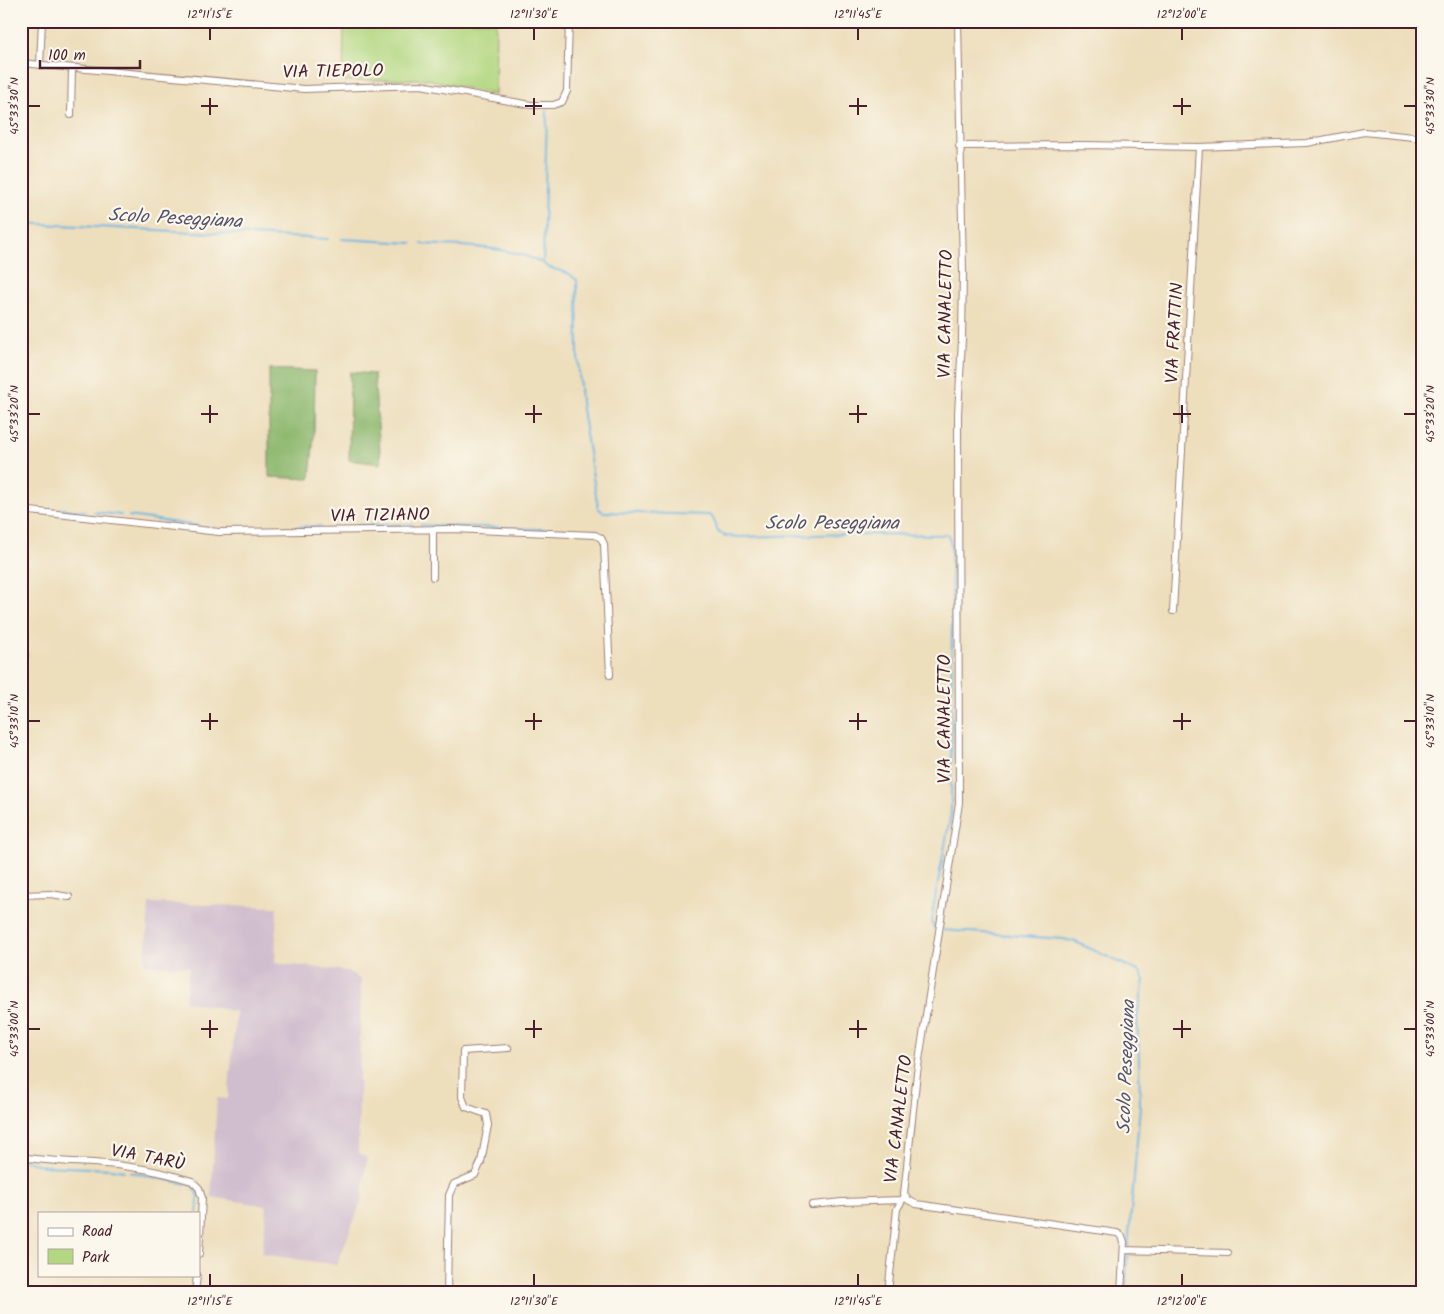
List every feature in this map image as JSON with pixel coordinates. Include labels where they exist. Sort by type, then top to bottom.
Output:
[{"type":"street","points":[[40,66],[42,21]]},
{"type":"street","name":"VIA TIEPOLO","points":[[21,63],[304,89],[421,85],[505,102],[553,105],[562,102],[568,92],[569,21]]},
{"type":"street","name":"VIA CANALETTO","points":[[958,21],[963,272],[958,414],[959,803],[917,1073],[903,1198],[916,1204],[1117,1233],[1122,1236],[1124,1250]]},
{"type":"street","points":[[71,115],[72,68]]},
{"type":"street","points":[[959,146],[1084,145],[1199,147],[1307,143],[1364,132],[1423,138]]},
{"type":"street","name":"VIA FRATTIN","points":[[1173,611],[1199,147]]},
{"type":"street","name":"VIA TIZIANO","points":[[21,510],[219,532],[432,529],[595,535],[601,538],[604,544],[610,675]]},
{"type":"street","points":[[432,529],[433,577]]},
{"type":"street","points":[[21,895],[51,894],[69,897]]},
{"type":"street","points":[[447,1293],[449,1195],[454,1184],[475,1174],[481,1162],[488,1125],[486,1114],[466,1107],[462,1097],[463,1051],[508,1048]]},
{"type":"street","name":"VIA TARÙ","points":[[21,1157],[58,1162],[126,1166],[192,1181],[199,1188],[202,1198],[200,1235]]},
{"type":"street","points":[[812,1205],[903,1198]]},
{"type":"street","points":[[888,1293],[897,1209],[903,1198]]},
{"type":"street","points":[[1121,1293],[1124,1250],[1228,1253]]},
{"type":"street","points":[[195,1293],[197,1276]]},
{"type":"shaded area","points":[[149,903],[277,907],[275,963],[348,971],[361,980],[358,1152],[367,1158],[362,1199],[337,1265],[262,1254],[267,1206],[211,1197],[217,1098],[228,1099],[236,1012],[185,1001],[189,967],[145,964]]},
{"type":"green space","points":[[344,21],[496,21],[495,95],[427,79],[343,81]]},
{"type":"green space","points":[[269,369],[315,371],[314,435],[310,479],[269,477]]},
{"type":"green space","points":[[350,372],[374,374],[381,464],[349,460]]},
{"type":"waterway","name":"Scolo Peseggiana","points":[[547,111],[543,263],[547,267],[568,273],[577,280],[578,357],[581,403],[598,508],[603,512],[709,515],[713,518],[718,532],[726,536],[949,535],[952,599],[951,813],[934,904],[932,922],[935,929]]},
{"type":"waterway","name":"Scolo Peseggiana","points":[[21,223],[328,239]]},
{"type":"waterway","name":"Scolo Peseggiana","points":[[342,239],[412,243]]},
{"type":"waterway","name":"Scolo Peseggiana","points":[[422,244],[468,246],[500,250],[530,257],[543,263]]},
{"type":"waterway","points":[[59,509],[85,511]]},
{"type":"waterway","points":[[94,512],[121,515]]},
{"type":"waterway","points":[[129,516],[199,526]]},
{"type":"waterway","points":[[358,525],[413,525]]},
{"type":"waterway","points":[[421,525],[598,531]]},
{"type":"waterway","points":[[297,527],[321,526]]},
{"type":"waterway","points":[[206,527],[213,528]]},
{"type":"waterway","name":"Scolo Peseggiana","points":[[943,930],[1063,939],[1076,942],[1140,972],[1144,980],[1137,1017],[1140,1106],[1128,1247]]},
{"type":"waterway","points":[[21,1160],[45,1166],[124,1171]]},
{"type":"waterway","points":[[130,1172],[191,1185],[197,1194],[197,1212]]},
{"type":"waterway","name":"Scolo Peseggiana","points":[[1125,1293],[1128,1252]]},
{"type":"waterway","points":[[192,1293],[193,1276]]}]
